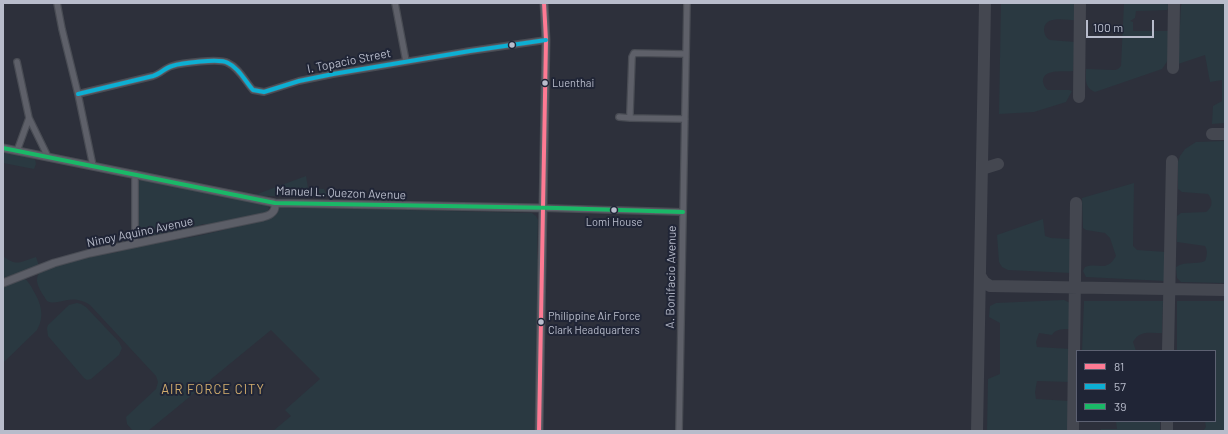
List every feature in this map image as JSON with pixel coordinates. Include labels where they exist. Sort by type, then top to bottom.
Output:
[{"type":"street","points":[[57,3],[78,94],[92,166]]},
{"type":"street","points":[[395,3],[406,61]]},
{"type":"street","points":[[539,431],[546,40],[544,3]]},
{"type":"street","name":"A. Bonifacio Avenue","points":[[679,431],[688,3]]},
{"type":"street","name":"I. Topacio Street","points":[[78,94],[153,76],[170,66],[178,64],[221,60],[239,71],[253,90],[264,92],[316,77],[406,61],[546,40]]},
{"type":"street","points":[[630,118],[633,55],[636,53],[686,54]]},
{"type":"street","points":[[17,62],[29,118],[48,157]]},
{"type":"street","points":[[619,117],[685,119]]},
{"type":"street","points":[[18,151],[29,118]]},
{"type":"street","name":"Manuel L. Quezon Avenue","points":[[3,148],[275,203],[683,212]]},
{"type":"street","points":[[135,174],[135,244]]},
{"type":"street","name":"Ninoy Aquino Avenue","points":[[3,283],[54,264],[90,253],[266,217],[274,212],[275,203]]},
{"type":"shaded area","points":[[1001,3],[1075,3],[1075,20],[1052,20],[1045,25],[1044,29],[1044,33],[1050,40],[1075,42],[1073,71],[1059,71],[1050,73],[1046,75],[1043,82],[1045,88],[1048,90],[1072,91],[1066,102],[1034,112],[999,114]]},
{"type":"shaded area","points":[[1124,3],[1170,3],[1167,10],[1136,11],[1135,18],[1130,21],[1133,22],[1133,31],[1169,31],[1168,60],[1162,69],[1095,92],[1087,85],[1086,69],[1115,70],[1121,66]]},
{"type":"shaded area","points":[[1182,3],[1225,3],[1225,123],[1212,124],[1213,106],[1222,101],[1222,80],[1210,82],[1205,55],[1178,64]]},
{"type":"shaded area","points":[[1225,141],[1225,283],[1181,282],[1177,278],[1176,267],[1183,264],[1205,261],[1207,252],[1205,246],[1177,242],[1177,216],[1181,213],[1206,212],[1212,203],[1208,194],[1182,192],[1178,189],[1178,162],[1185,149],[1196,142]]},
{"type":"shaded area","points":[[3,151],[35,159],[36,164],[34,169],[3,163]]},
{"type":"shaded area","points":[[306,176],[308,188],[324,189],[327,196],[252,196]]},
{"type":"shaded area","points":[[142,180],[266,205],[269,209],[266,213],[216,224],[203,224],[183,231],[143,238],[139,236],[138,233],[136,182]]},
{"type":"shaded area","points":[[1134,183],[1133,246],[1137,250],[1166,252],[1165,281],[1086,277],[1083,271],[1085,267],[1105,266],[1109,264],[1116,256],[1110,238],[1105,233],[1086,230],[1083,228],[1082,198]]},
{"type":"shaded area","points":[[278,207],[532,213],[536,216],[538,220],[537,253],[539,285],[536,331],[538,345],[534,431],[273,431],[291,416],[285,410],[320,379],[271,330],[148,431],[133,431],[127,424],[126,417],[156,389],[158,382],[156,376],[90,305],[83,301],[77,300],[56,302],[47,301],[38,285],[38,275],[41,272],[55,266],[94,255],[113,253],[124,249],[198,236],[262,221],[268,219]]},
{"type":"shaded area","points":[[1043,219],[1045,236],[1051,238],[1070,239],[1071,273],[1008,270],[1002,267],[999,262],[997,235]]},
{"type":"shaded area","points":[[3,256],[12,262],[22,262],[36,257],[39,266],[3,278]]},
{"type":"shaded area","points":[[24,278],[30,285],[38,300],[41,310],[41,320],[37,330],[3,363],[3,284]]},
{"type":"shaded area","points":[[1064,300],[1072,304],[1072,329],[1058,330],[1052,335],[1039,333],[1036,342],[1037,347],[1071,349],[1070,382],[1037,381],[1035,392],[1036,399],[1069,401],[1068,431],[987,431],[988,379],[1000,374],[1000,323],[989,317],[990,306],[996,303]]},
{"type":"shaded area","points":[[1084,301],[1163,301],[1162,333],[1142,334],[1133,342],[1136,350],[1082,350]]},
{"type":"shaded area","points":[[1177,301],[1225,301],[1225,431],[1203,431],[1206,427],[1205,422],[1216,422],[1216,350],[1177,350]]},
{"type":"shaded area","points":[[77,303],[86,307],[119,342],[122,348],[119,355],[91,379],[87,380],[48,336],[48,325],[69,305]]},
{"type":"shaded area","points":[[1116,422],[1160,422],[1160,431],[1100,431],[1101,429],[1117,429]]},
{"type":"taxiway","points":[[977,431],[985,3]]},
{"type":"taxiway","points":[[1079,97],[1080,3]]},
{"type":"taxiway","points":[[1173,68],[1174,3]]},
{"type":"taxiway","points":[[1212,134],[1225,134]]},
{"type":"taxiway","points":[[1168,350],[1172,161]]},
{"type":"taxiway","points":[[982,169],[998,164]]},
{"type":"taxiway","points":[[1073,431],[1076,203]]},
{"type":"taxiway","points":[[981,277],[984,282],[990,286],[1225,290]]},
{"type":"taxiway","points":[[1167,422],[1167,431]]},
{"type":"transit line","name":"81","points":[[539,431],[546,40],[544,3]]},
{"type":"transit line","name":"57","points":[[78,94],[153,76],[169,67],[192,62],[209,61],[224,62],[232,65],[239,71],[253,90],[264,92],[299,81],[333,74],[546,40]]},
{"type":"transit line","name":"39","points":[[3,148],[275,203],[557,208],[683,212]]},
{"type":"place","name":"Luenthai","points":[[545,83]]},
{"type":"place","name":"Lomi House","points":[[614,210]]},
{"type":"place","name":"Philippine Air Force Clark Headquarters","points":[[541,322]]},
{"type":"district","name":"AIR FORCE CITY","points":[[213,390]]}]
